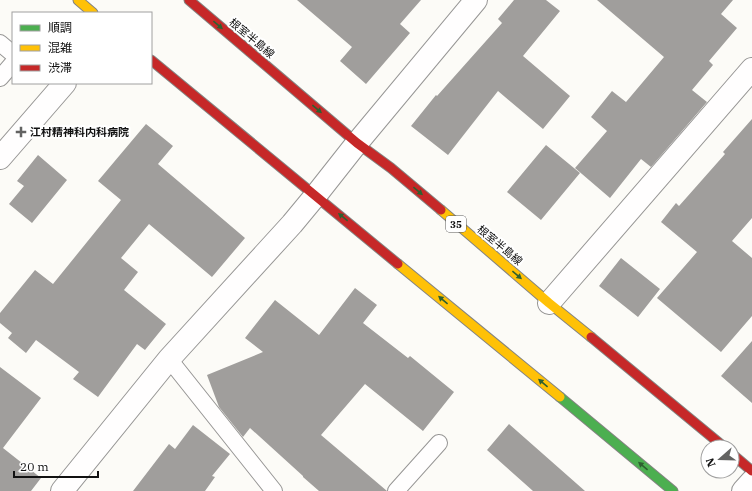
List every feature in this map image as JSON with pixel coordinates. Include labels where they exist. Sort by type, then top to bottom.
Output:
[{"type":"main road","points":[[78,0],[93,12]]},
{"type":"main road","name":"根室半島線","points":[[188,0],[357,143],[391,168],[549,302],[714,439]]},
{"type":"main road","points":[[152,61],[673,491]]},
{"type":"main road","points":[[740,461],[752,471]]},
{"type":"street","points":[[62,491],[170,359],[316,196],[357,143],[476,0]]},
{"type":"street","points":[[549,302],[752,69]]},
{"type":"street","points":[[0,158],[57,86]]},
{"type":"street","points":[[743,491],[752,481]]},
{"type":"lane","points":[[0,43],[12,53]]},
{"type":"lane","points":[[0,78],[12,63]]},
{"type":"lane","points":[[170,359],[274,491]]},
{"type":"lane","points":[[396,491],[439,443]]},
{"type":"building","points":[[297,0],[421,0],[400,24],[410,33],[366,84],[340,61],[352,47]]},
{"type":"building","points":[[514,0],[546,0],[560,11],[523,56],[570,96],[543,129],[498,91],[448,155],[411,126],[436,95],[437,96],[502,23],[498,19]]},
{"type":"building","points":[[597,0],[733,0],[721,14],[737,28],[709,61],[713,65],[692,90],[707,102],[651,167],[641,159],[610,198],[575,168],[607,131],[591,117],[612,91],[626,102],[664,57]]},
{"type":"building","points":[[752,119],[752,218],[732,241],[752,258],[752,316],[721,352],[657,298],[697,252],[661,222],[676,203],[679,206],[725,154],[723,152]]},
{"type":"building","points":[[146,124],[173,146],[158,164],[245,238],[212,277],[149,224],[121,258],[138,272],[124,290],[166,324],[145,350],[137,344],[98,397],[73,379],[79,372],[36,340],[26,353],[8,338],[12,333],[0,323],[0,313],[35,270],[53,284],[121,200],[98,181]]},
{"type":"building","points":[[546,145],[580,173],[541,220],[507,192]]},
{"type":"building","points":[[38,155],[67,180],[32,223],[9,204],[24,186],[17,181]]},
{"type":"building","points":[[621,258],[660,289],[638,317],[599,286]]},
{"type":"building","points":[[355,288],[377,305],[363,323],[408,358],[410,356],[454,392],[423,431],[365,384],[321,435],[387,491],[319,491],[250,428],[243,437],[219,407],[207,375],[263,352],[245,338],[275,300],[319,335]]},
{"type":"building","points":[[752,341],[752,403],[721,376]]},
{"type":"building","points":[[0,367],[41,398],[3,448],[41,478],[31,491],[0,491]]},
{"type":"building","points":[[509,424],[585,491],[533,491],[487,450]]},
{"type":"building","points":[[193,425],[230,454],[212,476],[215,477],[205,491],[133,491],[169,444],[175,449]]},
{"type":"traffic: fast","points":[[560,397],[673,491]]},
{"type":"traffic: slow","points":[[78,0],[92,12]]},
{"type":"traffic: slow","points":[[441,210],[591,337]]},
{"type":"traffic: slow","points":[[398,264],[560,397]]},
{"type":"traffic: jam","points":[[189,0],[357,143],[391,168],[441,210]]},
{"type":"traffic: jam","points":[[152,61],[398,264]]},
{"type":"traffic: jam","points":[[591,337],[714,439]]},
{"type":"traffic: jam","points":[[740,461],[752,471]]},
{"type":"place","name":"江村精神科内科病院","points":[[21,132]]}]
